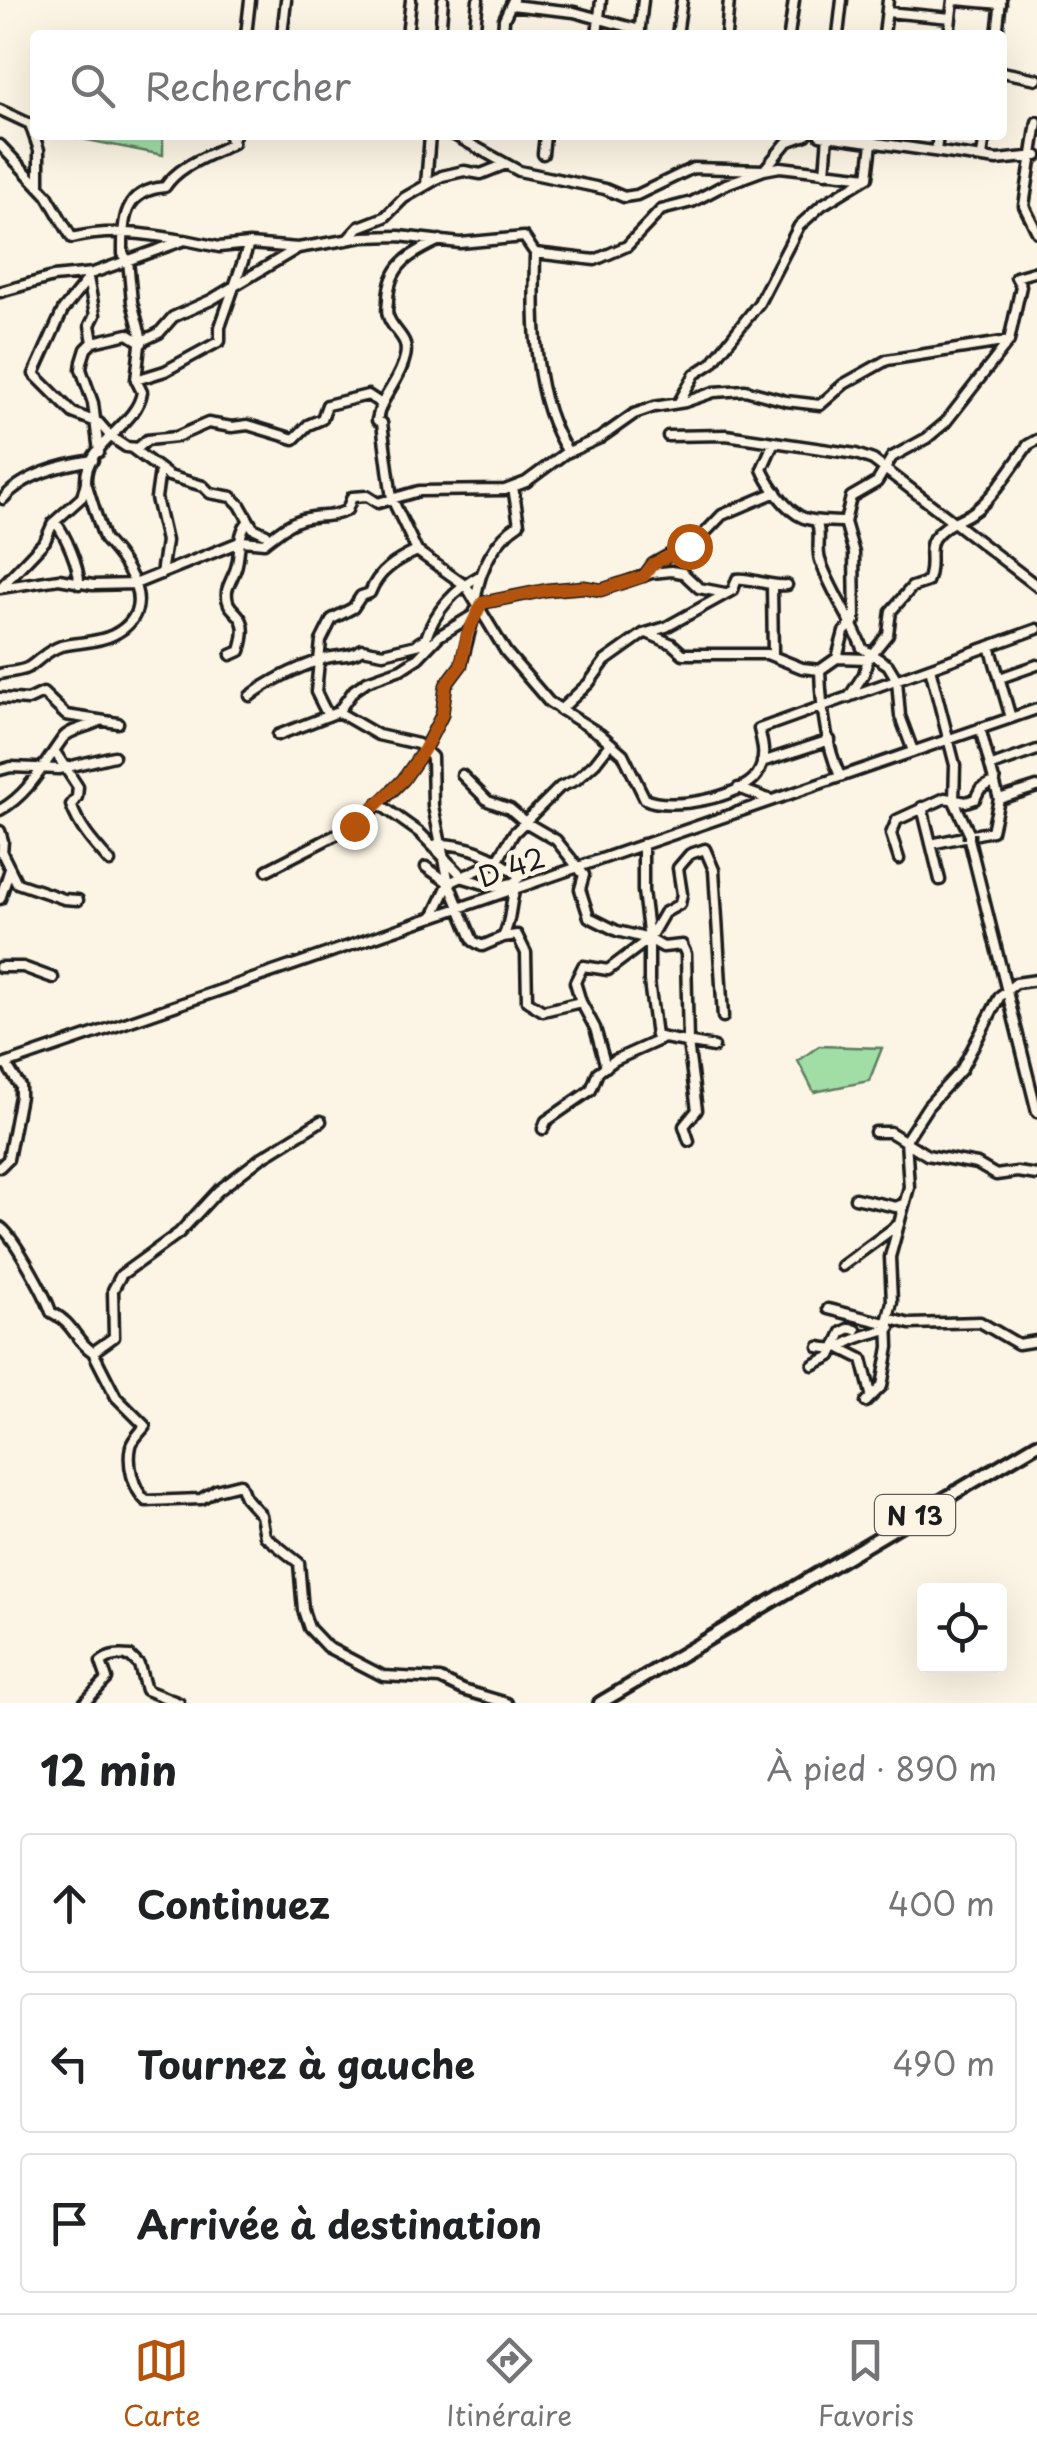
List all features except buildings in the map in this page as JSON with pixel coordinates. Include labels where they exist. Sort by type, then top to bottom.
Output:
[{"type":"main road","name":"N 13","points":[[600,1703],[1037,1444]]},
{"type":"street","points":[[247,30],[250,0]]},
{"type":"street","points":[[283,30],[286,0]]},
{"type":"street","points":[[408,30],[411,0]]},
{"type":"street","points":[[440,30],[443,0]]},
{"type":"street","points":[[475,30],[478,0]]},
{"type":"street","points":[[598,30],[601,0]]},
{"type":"street","points":[[640,30],[644,0]]},
{"type":"street","points":[[677,30],[680,0]]},
{"type":"street","points":[[727,30],[730,0]]},
{"type":"street","points":[[790,30],[794,0]]},
{"type":"street","points":[[839,30],[842,0]]},
{"type":"street","points":[[885,30],[888,0]]},
{"type":"street","points":[[950,30],[954,0],[1001,2],[998,30]]},
{"type":"street","points":[[503,30],[512,3],[599,18],[634,30]]},
{"type":"street","points":[[887,12],[951,18]]},
{"type":"street","points":[[1007,73],[1037,79]]},
{"type":"street","points":[[0,110],[30,124]]},
{"type":"street","points":[[1037,122],[1024,206],[1037,232]]},
{"type":"street","points":[[36,140],[40,150],[39,186]]},
{"type":"street","points":[[1,587],[45,542],[55,522],[82,497],[93,460],[141,401],[142,392],[136,380],[142,342],[124,254],[124,213],[153,188],[165,187],[172,175],[183,172],[200,157],[231,140]]},
{"type":"street","points":[[426,185],[430,140]]},
{"type":"street","points":[[468,140],[519,171],[624,197],[637,195],[694,168],[764,170]]},
{"type":"street","points":[[543,154],[544,140]]},
{"type":"street","points":[[764,170],[792,140]]},
{"type":"street","points":[[825,140],[825,173]]},
{"type":"street","points":[[868,177],[873,140]]},
{"type":"street","points":[[878,140],[997,160],[1034,157]]},
{"type":"street","points":[[936,151],[937,140]]},
{"type":"street","points":[[982,156],[984,140]]},
{"type":"street","points":[[0,145],[47,195],[72,238],[96,232],[124,232],[218,246],[298,248],[399,236],[460,243],[524,237],[535,253],[534,339],[554,430],[568,452]]},
{"type":"street","points":[[347,240],[359,228],[385,217],[404,198],[442,176],[481,174],[506,164]]},
{"type":"street","points":[[535,253],[594,260],[627,246],[661,210],[692,202],[764,170],[780,167],[868,177]]},
{"type":"street","points":[[679,402],[694,374],[712,363],[759,303],[799,226],[822,205],[868,177]]},
{"type":"street","points":[[0,292],[53,276],[87,276],[185,240]]},
{"type":"street","points":[[440,240],[405,260],[389,279],[388,316],[406,340],[406,356],[380,402],[377,420],[384,434],[392,499],[416,550],[466,586],[506,652],[536,688],[622,754],[646,799],[665,806],[716,798],[756,776],[764,752],[759,729],[1037,629]]},
{"type":"street","points":[[136,380],[165,371],[220,341],[220,327],[250,244]]},
{"type":"street","points":[[142,342],[159,333],[174,317],[211,300],[298,248]]},
{"type":"street","points":[[837,658],[844,632],[852,624],[854,553],[845,522],[851,497],[877,482],[892,457],[945,423],[1009,342],[1021,286],[1016,277],[1037,271]]},
{"type":"street","points":[[87,276],[95,315],[90,325],[92,342]]},
{"type":"street","points":[[87,276],[63,310],[34,374],[73,413],[99,423],[111,437],[160,470],[203,486],[210,493],[232,497],[252,528],[266,534]]},
{"type":"street","points":[[99,452],[90,391],[80,370],[86,348],[92,342],[128,334],[142,342]]},
{"type":"street","points":[[1,587],[60,580],[135,584],[242,541],[264,544],[280,529],[308,518],[334,517],[347,510],[352,497],[371,497],[378,503],[419,491],[506,490],[526,482],[568,452],[600,438],[634,414],[714,392],[746,390],[786,402],[820,405],[844,384],[887,360],[1009,342]]},
{"type":"street","points":[[131,447],[138,448],[148,440],[176,437],[208,422],[232,427],[248,425],[294,439],[308,425],[322,419],[327,406],[368,396],[380,402]]},
{"type":"street","points":[[668,436],[726,435],[856,454],[885,468],[1037,586]]},
{"type":"street","points":[[850,697],[888,634],[891,611],[901,596],[912,586],[927,582],[934,564],[929,550],[931,542],[952,520],[975,512],[1028,445],[1037,440]]},
{"type":"street","points":[[774,442],[762,469],[768,484],[796,516],[845,522]]},
{"type":"street","points":[[3,500],[13,487],[70,462],[93,460]]},
{"type":"street","points":[[160,470],[156,498],[166,541],[161,574]]},
{"type":"street","points":[[0,674],[25,670],[42,653],[59,647],[112,636],[125,627],[139,600],[129,567],[103,538],[86,482]]},
{"type":"street","points":[[411,647],[426,638],[434,616],[480,575],[506,532],[519,524],[512,487]]},
{"type":"street","points":[[644,576],[653,564],[701,537],[722,515],[776,492]]},
{"type":"street","points":[[816,520],[820,529],[818,555],[833,593],[858,629],[862,648],[888,665],[897,680],[900,716],[914,751]]},
{"type":"street","points":[[55,522],[65,531],[80,576],[79,584]]},
{"type":"street","points":[[231,655],[240,651],[245,628],[241,616],[231,607],[227,590],[238,564],[242,528],[248,522]]},
{"type":"street","points":[[416,550],[391,563],[370,592],[332,619],[321,641],[316,692],[333,714],[378,734],[405,740],[432,757],[436,844]]},
{"type":"street","points":[[278,735],[333,714],[366,680],[401,670],[482,603],[547,590],[601,590],[644,576],[683,572],[699,588],[725,594]]},
{"type":"street","points":[[268,870],[354,826],[403,780],[442,715],[446,685],[461,665],[477,607],[480,575]]},
{"type":"street","points":[[560,710],[605,661],[647,633],[666,627],[733,590],[737,579],[746,578],[760,585],[787,585]]},
{"type":"street","points":[[772,586],[773,655]]},
{"type":"street","points":[[647,633],[672,644],[683,654],[773,655],[802,668],[820,670],[837,658],[871,657]]},
{"type":"street","points":[[250,696],[292,670],[318,661],[354,655],[362,649],[382,653],[434,641]]},
{"type":"street","points":[[990,646],[1011,718]]},
{"type":"street","points":[[1000,678],[1037,665]]},
{"type":"street","points":[[930,668],[955,765],[954,800],[969,836],[1037,1112]]},
{"type":"street","points":[[820,670],[828,749],[840,776]]},
{"type":"street","points":[[0,698],[28,700],[43,693],[66,715],[118,723]]},
{"type":"street","name":"D 42","points":[[3,1065],[1037,708]]},
{"type":"street","points":[[0,810],[14,801],[43,769],[66,735],[98,721]]},
{"type":"street","points":[[931,844],[992,831],[999,799],[980,728]]},
{"type":"street","points":[[762,762],[830,740]]},
{"type":"street","points":[[433,917],[449,884],[497,861],[525,822],[560,787],[576,780],[596,763],[610,744]]},
{"type":"street","points":[[992,766],[1037,750]]},
{"type":"street","points":[[56,752],[78,787],[71,805],[82,830],[110,862]]},
{"type":"street","points":[[0,770],[11,766],[64,768],[114,756]]},
{"type":"street","points":[[462,775],[488,801],[510,809],[556,840],[584,875],[580,888],[589,917],[663,947],[682,945],[686,954],[688,1043],[697,1110],[684,1126],[688,1141]]},
{"type":"street","points":[[899,859],[891,834],[897,820],[946,798],[976,799],[980,789],[995,781]]},
{"type":"street","points":[[999,799],[1037,786]]},
{"type":"street","points":[[738,788],[771,800]]},
{"type":"street","points":[[378,803],[436,844],[464,878],[494,887],[514,886]]},
{"type":"street","points":[[922,806],[940,880]]},
{"type":"street","points":[[0,831],[4,841],[2,853],[21,886],[78,900]]},
{"type":"street","points":[[436,844],[473,848],[520,876],[511,899],[512,921],[504,938]]},
{"type":"street","points":[[643,844],[649,981],[656,1036],[714,1047]]},
{"type":"street","points":[[606,1066],[595,1028],[574,982],[583,966],[608,970],[649,940],[664,913],[680,904],[678,868],[690,854],[705,848],[714,870],[723,1017]]},
{"type":"street","points":[[444,856],[457,908],[473,942],[482,946],[517,935],[526,953],[528,1002],[543,1011],[581,1002]]},
{"type":"street","points":[[426,867],[449,884]]},
{"type":"street","points":[[0,899],[10,870]]},
{"type":"street","points":[[0,967],[23,967],[53,978]]},
{"type":"street","points":[[819,1346],[839,1348],[862,1359],[869,1396],[880,1390],[892,1302],[890,1249],[910,1176],[906,1140],[928,1106],[958,1074],[1000,996],[1016,983],[1037,980]]},
{"type":"street","points":[[543,1128],[591,1090],[598,1072],[606,1066],[664,1038]]},
{"type":"street","points":[[0,1167],[8,1159],[20,1086],[8,1076],[3,1065]]},
{"type":"street","points":[[93,1352],[114,1336],[113,1290],[122,1275],[178,1233],[218,1191],[261,1158],[321,1121]]},
{"type":"street","points":[[875,1132],[888,1131],[927,1155],[976,1164],[996,1175],[1037,1175]]},
{"type":"street","points":[[855,1198],[896,1207],[903,1204]]},
{"type":"street","points":[[842,1266],[899,1224]]},
{"type":"street","points":[[0,1227],[15,1242],[22,1260],[46,1295],[52,1314],[65,1318],[80,1342],[93,1352],[116,1397],[145,1426],[130,1448],[131,1476],[140,1496],[146,1501],[201,1499],[216,1490],[240,1484],[245,1497],[262,1514],[265,1536],[300,1562],[303,1610],[309,1628],[327,1647],[383,1676],[440,1679],[507,1703]]},
{"type":"street","points":[[828,1309],[889,1324],[980,1322],[1018,1344],[1037,1340]]},
{"type":"street","points":[[853,1340],[856,1330],[867,1320]]},
{"type":"street","points":[[814,1366],[853,1340],[889,1324]]},
{"type":"street","points":[[839,1348],[842,1332],[856,1330]]},
{"type":"street","points":[[84,1703],[107,1678],[100,1662],[108,1656],[130,1656],[139,1665],[146,1690],[179,1703]]},
{"type":"green space","points":[[87,140],[163,140],[163,155]]},
{"type":"green space","points":[[819,1046],[882,1048],[869,1081],[814,1092],[798,1061]]},
{"type":"route","points":[[354,826],[403,780],[424,750],[442,715],[446,685],[461,665],[467,634],[482,603],[547,590],[601,590],[644,576],[653,564],[689,546]]}]
